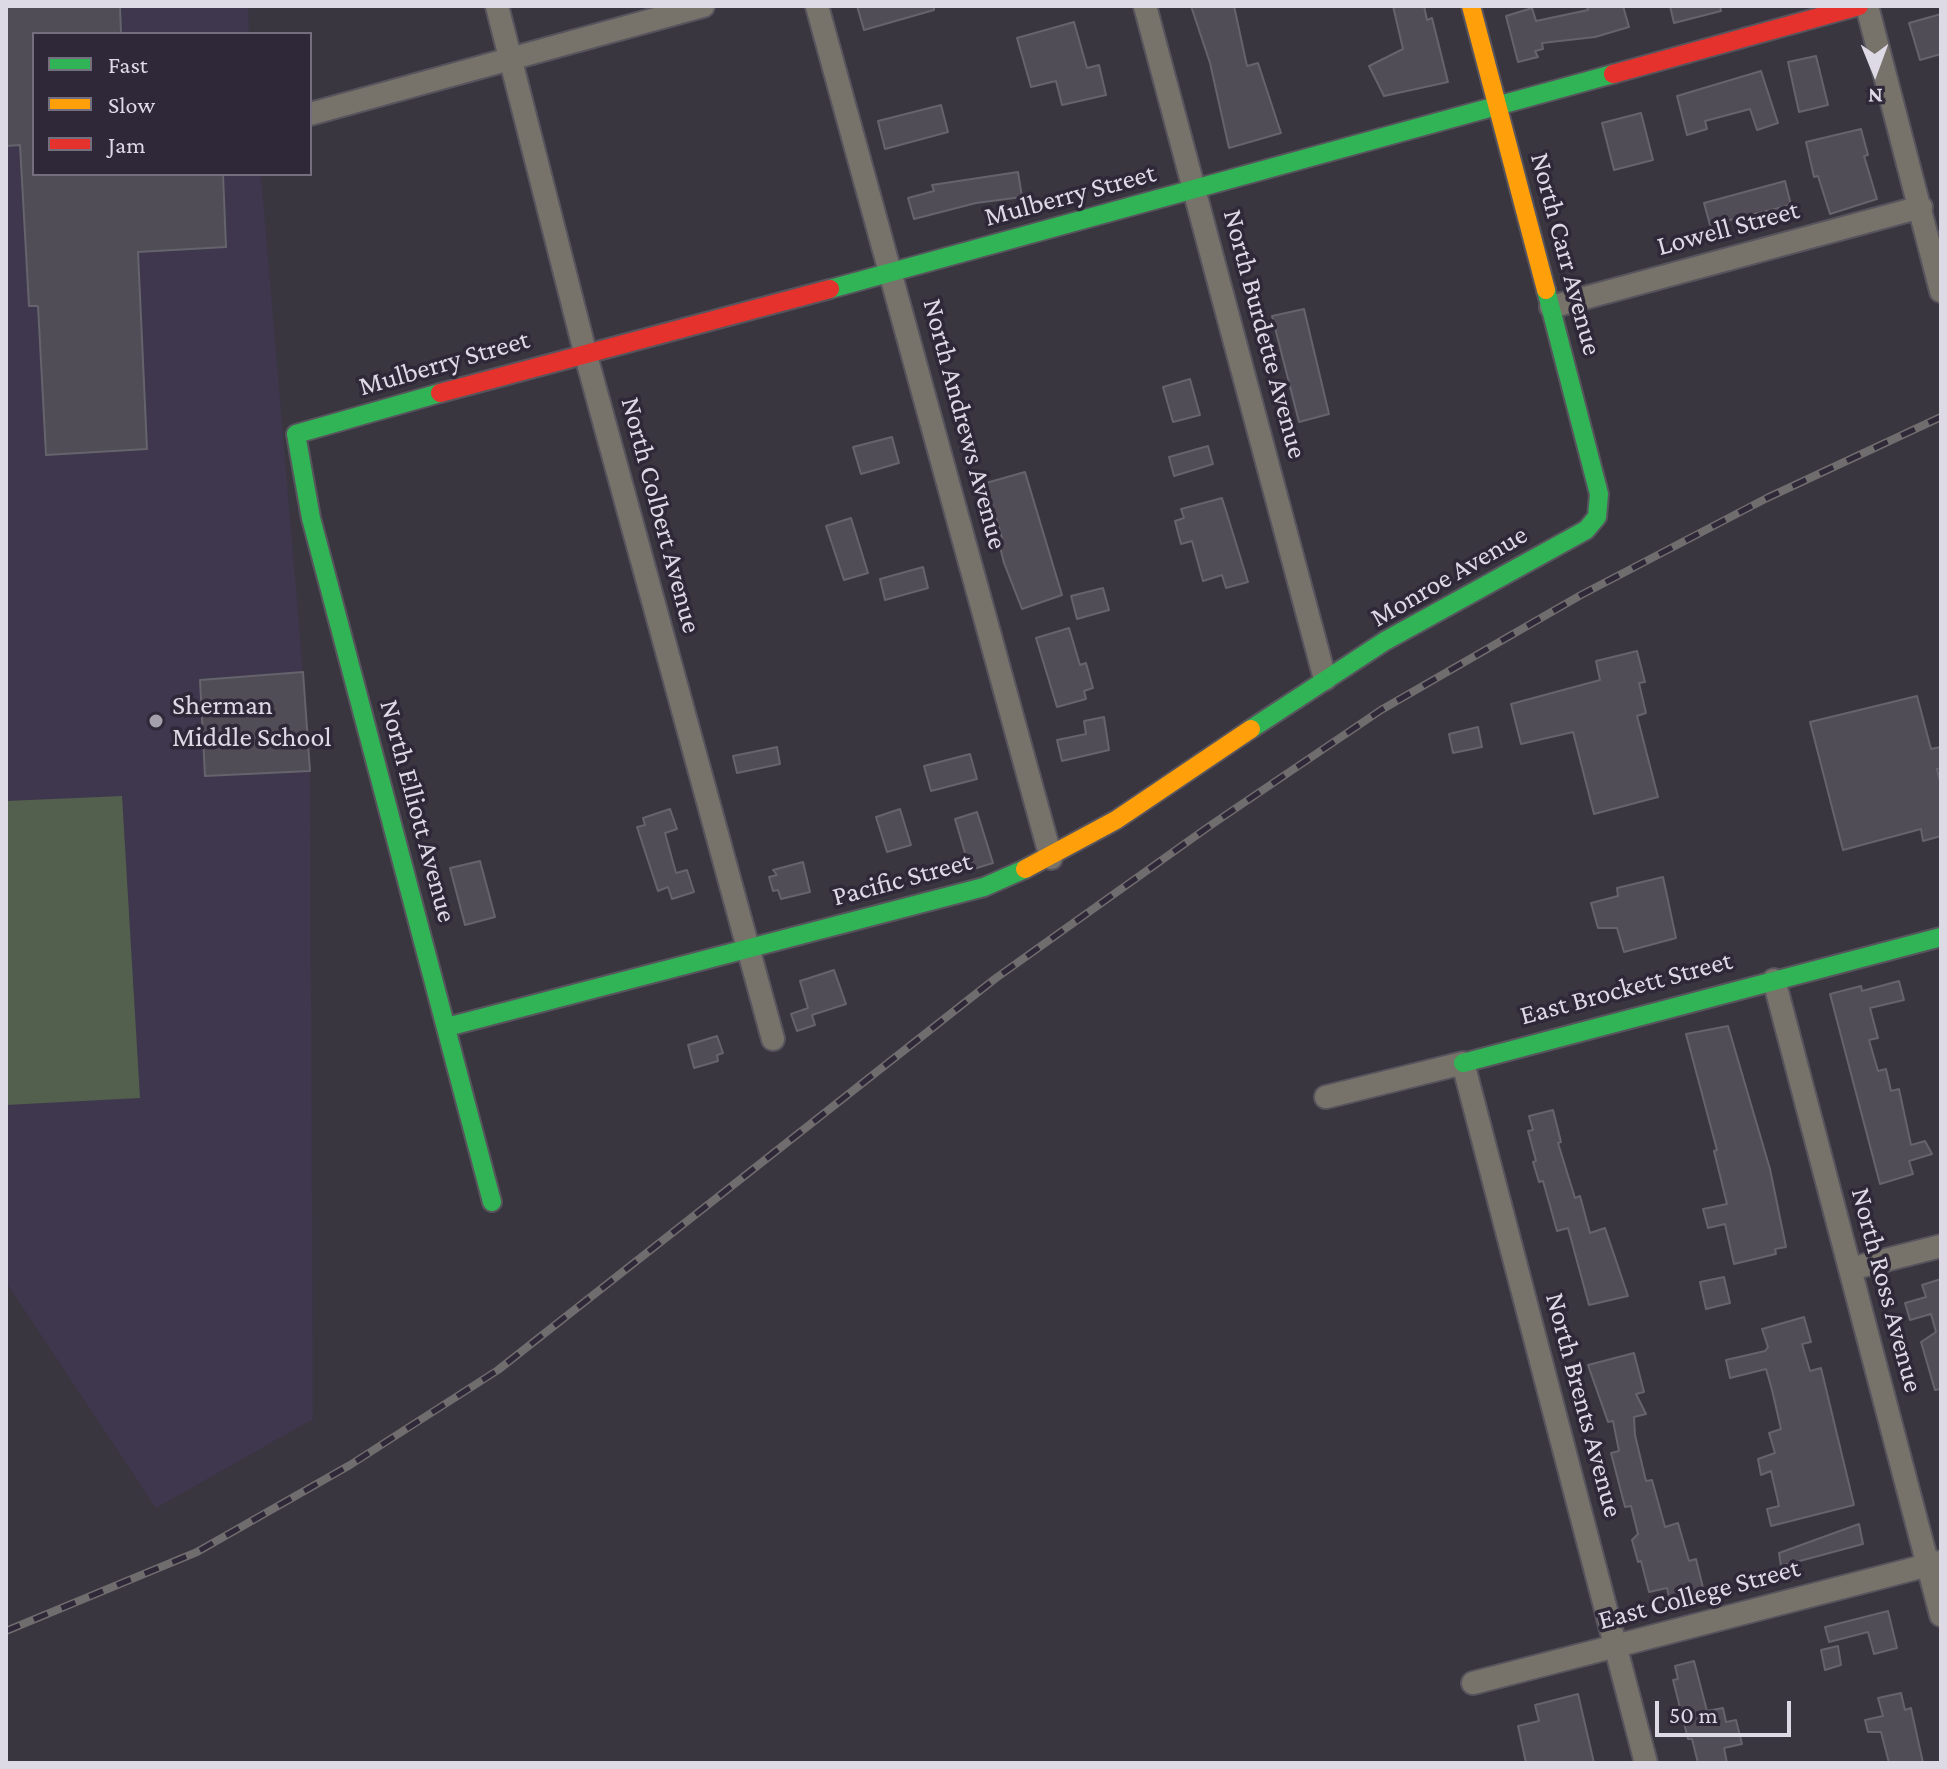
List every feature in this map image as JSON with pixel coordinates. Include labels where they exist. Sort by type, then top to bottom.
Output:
[{"type":"street","name":"North Colbert Avenue","points":[[497,6],[585,352],[773,1039]]},
{"type":"street","points":[[312,113],[703,6]]},
{"type":"street","name":"North Andrews Avenue","points":[[817,6],[893,273],[1051,858]]},
{"type":"street","name":"North Burdette Avenue","points":[[1145,6],[1325,679]]},
{"type":"street","name":"North Carr Avenue","points":[[1471,6],[1599,494],[1597,517]]},
{"type":"street","name":"Mulberry Street","points":[[296,434],[585,352],[893,273],[1859,6]]},
{"type":"street","points":[[1867,6],[1941,291]]},
{"type":"street","name":"Lowell Street","points":[[1551,307],[1921,207]]},
{"type":"street","name":"North Elliott Avenue","points":[[296,434],[311,518],[492,1202]]},
{"type":"street","name":"Monroe Avenue","points":[[1325,679],[1586,530],[1597,517]]},
{"type":"street","name":"Pacific Street","points":[[447,1027],[984,887],[1090,837],[1325,679]]},
{"type":"street","name":"East Brockett Street","points":[[1326,1097],[1941,937]]},
{"type":"street","name":"North Ross Avenue","points":[[1774,980],[1850,1269],[1934,1564],[1941,1615]]},
{"type":"street","name":"North Brents Avenue","points":[[1463,1063],[1646,1763]]},
{"type":"street","points":[[1850,1269],[1941,1246]]},
{"type":"street","name":"East College Street","points":[[1473,1683],[1934,1564]]},
{"type":"shaded area","name":"Sherman Middle School","points":[[6,6],[248,6],[249,32],[32,32],[32,176],[261,176],[310,771],[313,1419],[156,1508],[6,1282]]},
{"type":"green space","points":[[122,796],[140,1098],[6,1105],[6,801]]},
{"type":"building","points":[[6,6],[120,6],[121,32],[32,32],[32,176],[223,176],[226,247],[138,252],[147,449],[46,455],[38,306],[29,306],[20,145],[6,146]]},
{"type":"building","points":[[857,6],[934,6],[934,10],[864,30]]},
{"type":"building","points":[[1191,6],[1234,6],[1247,66],[1258,63],[1281,133],[1229,148],[1210,63]]},
{"type":"building","points":[[1393,6],[1424,6],[1427,20],[1432,18],[1448,82],[1384,96],[1369,66],[1403,49]]},
{"type":"building","points":[[1587,6],[1623,6],[1629,27],[1595,37],[1542,43],[1543,49],[1535,51],[1538,57],[1518,62],[1506,16],[1532,8],[1536,21],[1588,10]]},
{"type":"building","points":[[1670,6],[1720,6],[1721,11],[1674,23]]},
{"type":"building","points":[[1941,14],[1941,54],[1920,60],[1909,23]]},
{"type":"building","points":[[1074,22],[1087,68],[1099,65],[1106,95],[1062,105],[1056,81],[1031,87],[1017,38]]},
{"type":"building","points":[[1816,56],[1828,105],[1799,112],[1788,62]]},
{"type":"building","points":[[1761,71],[1778,123],[1757,130],[1750,109],[1705,121],[1707,129],[1687,135],[1677,96]]},
{"type":"building","points":[[941,105],[948,132],[885,149],[878,121]]},
{"type":"building","points":[[1641,113],[1653,160],[1614,170],[1602,123]]},
{"type":"building","points":[[1861,129],[1868,155],[1864,156],[1877,199],[1830,214],[1818,176],[1814,177],[1806,142]]},
{"type":"building","points":[[1018,172],[1022,197],[976,203],[914,219],[908,198],[934,191],[932,185]]},
{"type":"building","points":[[1785,181],[1791,205],[1710,225],[1704,203]]},
{"type":"building","points":[[1304,309],[1329,414],[1299,422],[1272,316]]},
{"type":"building","points":[[1190,379],[1200,415],[1173,422],[1163,387]]},
{"type":"building","points":[[892,437],[899,463],[861,474],[853,447]]},
{"type":"building","points":[[1208,446],[1213,464],[1174,476],[1169,457]]},
{"type":"building","points":[[1025,472],[1062,595],[1022,609],[1004,563],[998,539],[1002,538],[986,483]]},
{"type":"building","points":[[1222,498],[1248,582],[1226,588],[1222,575],[1203,581],[1192,541],[1181,544],[1175,521],[1184,518],[1181,509]]},
{"type":"building","points":[[851,518],[868,573],[844,580],[826,526]]},
{"type":"building","points":[[923,567],[928,588],[885,600],[880,579]]},
{"type":"building","points":[[1103,588],[1109,610],[1077,619],[1071,596]]},
{"type":"building","points":[[1069,628],[1080,665],[1086,663],[1093,688],[1084,691],[1086,699],[1057,707],[1036,638]]},
{"type":"building","points":[[1637,651],[1645,682],[1639,683],[1646,713],[1637,716],[1658,797],[1594,814],[1573,732],[1521,744],[1511,704],[1600,680],[1596,661]]},
{"type":"building","points":[[303,672],[310,771],[205,776],[200,680]]},
{"type":"building","points":[[1917,696],[1931,749],[1941,747],[1941,768],[1937,769],[1941,785],[1941,836],[1923,841],[1921,829],[1843,850],[1810,722]]},
{"type":"building","points":[[1104,717],[1109,750],[1062,761],[1057,740],[1086,734],[1084,721]]},
{"type":"building","points":[[1478,727],[1482,747],[1453,753],[1449,734]]},
{"type":"building","points":[[777,747],[780,764],[737,773],[733,756]]},
{"type":"building","points":[[970,754],[977,779],[931,791],[924,766]]},
{"type":"building","points":[[670,809],[677,829],[665,833],[676,873],[687,870],[694,892],[672,899],[668,887],[658,891],[637,827],[645,825],[643,818]]},
{"type":"building","points":[[900,809],[911,845],[887,852],[876,817]]},
{"type":"building","points":[[977,812],[993,863],[970,870],[955,819]]},
{"type":"building","points":[[480,861],[495,917],[465,925],[450,868]]},
{"type":"building","points":[[803,862],[810,892],[781,899],[778,890],[773,891],[769,877],[777,875],[773,870]]},
{"type":"building","points":[[1663,877],[1676,938],[1624,952],[1617,928],[1598,928],[1591,903],[1618,896],[1617,888]]},
{"type":"building","points":[[834,970],[846,1004],[812,1015],[815,1025],[797,1031],[791,1014],[808,1008],[800,981]]},
{"type":"building","points":[[1899,981],[1904,1000],[1870,1008],[1878,1038],[1869,1040],[1878,1071],[1886,1069],[1891,1091],[1899,1089],[1911,1145],[1925,1141],[1932,1154],[1909,1161],[1913,1174],[1880,1184],[1830,994],[1861,986],[1862,991]]},
{"type":"building","points":[[1728,1026],[1770,1169],[1786,1247],[1775,1249],[1776,1254],[1734,1264],[1725,1224],[1708,1228],[1703,1209],[1727,1204],[1714,1151],[1717,1150],[1686,1034]]},
{"type":"building","points":[[717,1036],[723,1053],[717,1055],[718,1061],[694,1068],[688,1045]]},
{"type":"building","points":[[1553,1110],[1561,1142],[1558,1143],[1575,1198],[1580,1196],[1590,1233],[1605,1228],[1628,1296],[1589,1305],[1568,1228],[1557,1231],[1543,1181],[1539,1182],[1533,1162],[1536,1161],[1528,1131],[1533,1130],[1529,1116]]},
{"type":"building","points":[[1724,1277],[1730,1303],[1706,1309],[1700,1282]]},
{"type":"building","points":[[1941,1279],[1941,1389],[1935,1390],[1921,1342],[1936,1332],[1931,1314],[1910,1320],[1905,1303],[1926,1297],[1922,1285]]},
{"type":"building","points":[[1804,1317],[1811,1342],[1802,1344],[1810,1371],[1821,1368],[1854,1505],[1771,1526],[1767,1509],[1779,1506],[1771,1471],[1761,1475],[1758,1459],[1775,1453],[1769,1433],[1781,1429],[1772,1390],[1766,1369],[1730,1378],[1726,1360],[1765,1351],[1768,1347],[1762,1329]]},
{"type":"building","points":[[1634,1353],[1644,1392],[1636,1394],[1646,1414],[1634,1417],[1635,1435],[1646,1481],[1652,1480],[1665,1527],[1678,1523],[1689,1561],[1696,1559],[1704,1592],[1670,1601],[1667,1588],[1649,1592],[1641,1561],[1638,1562],[1632,1540],[1638,1534],[1631,1506],[1625,1507],[1611,1453],[1619,1451],[1613,1421],[1608,1422],[1588,1365]]},
{"type":"building","points":[[1859,1524],[1863,1544],[1781,1566],[1779,1553]]},
{"type":"building","points":[[1888,1611],[1897,1648],[1874,1654],[1868,1632],[1829,1642],[1825,1627]]},
{"type":"building","points":[[1838,1646],[1841,1665],[1825,1670],[1821,1650]]},
{"type":"building","points":[[1694,1661],[1707,1711],[1723,1708],[1726,1722],[1736,1720],[1742,1744],[1724,1748],[1727,1763],[1698,1763],[1692,1739],[1688,1739],[1673,1680],[1678,1679],[1675,1666]]},
{"type":"building","points":[[1901,1693],[1905,1710],[1911,1708],[1923,1763],[1889,1763],[1881,1732],[1868,1732],[1865,1720],[1883,1716],[1878,1698]]},
{"type":"building","points":[[1578,1694],[1594,1763],[1526,1763],[1518,1726],[1539,1721],[1535,1705]]},
{"type":"railway","points":[[6,1631],[197,1552],[350,1465],[498,1370],[996,978],[1211,825],[1381,710],[1581,595],[1767,498],[1941,417]]},
{"type":"traffic: fast","points":[[830,289],[1613,74]]},
{"type":"traffic: fast","points":[[1251,729],[1385,641],[1586,530],[1597,517],[1599,494],[1546,290]]},
{"type":"traffic: fast","points":[[440,393],[296,434],[311,518],[492,1202]]},
{"type":"traffic: fast","points":[[447,1027],[984,887],[1025,869]]},
{"type":"traffic: fast","points":[[1463,1063],[1941,937]]},
{"type":"traffic: slow","points":[[1471,6],[1546,290]]},
{"type":"traffic: slow","points":[[1025,869],[1116,820],[1251,729]]},
{"type":"traffic: jam","points":[[1613,74],[1859,6]]},
{"type":"traffic: jam","points":[[440,393],[830,289]]},
{"type":"place","name":"Sherman Middle School","points":[[156,721]]}]
